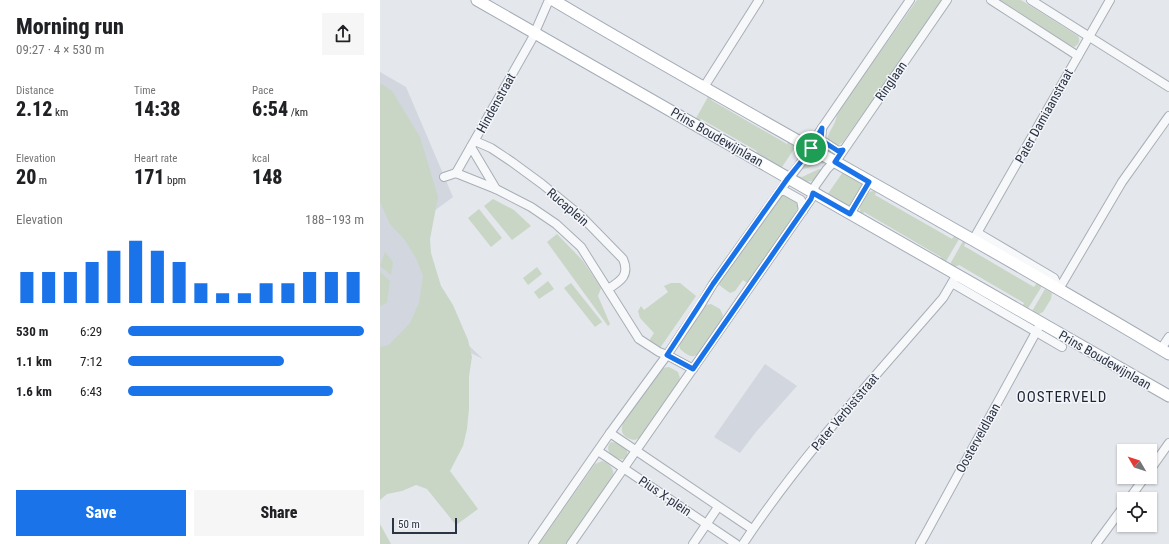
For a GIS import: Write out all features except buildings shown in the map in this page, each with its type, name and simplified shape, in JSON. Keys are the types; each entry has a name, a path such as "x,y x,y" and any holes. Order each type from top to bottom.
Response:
{"main road":[{"name":"Prins Boudewijnlaan","path":"477,0 850,214 954,279 1039,327 1169,396"},
{"path":"553,0 869,182 976,236 1059,289 1165,351"}],"street":[{"name":"Hindenstraat","path":"456,173 530,44 549,0"},
{"path":"704,87 759,0"},
{"path":"533,544 610,433 667,355 700,306 710,288 811,148 822,128 910,0"},
{"name":"Ringlaan","path":"571,544 811,199 814,186 827,169 835,162 948,0"},
{"path":"991,0 1078,56"},
{"path":"1031,0 1169,87"},
{"name":"Pater Damiaanstraat","path":"976,236 1110,0"},
{"path":"1059,289 1122,182 1169,116"},
{"path":"822,128 821,140 838,151 843,150"},
{"path":"473,144 496,189"},
{"name":"Rucaplein","path":"473,144 491,148 542,184 582,216 622,259 626,266 626,271 623,277 617,284 608,289"},
{"path":"444,177 456,173"},
{"name":"Rucaplein","path":"456,173 496,189 531,208 567,233 580,247 639,338 659,352 693,369"},
{"path":"850,214 869,182"},
{"path":"780,191 785,191 801,200 803,210"},
{"name":"Pater Verbiststraat","path":"743,544 807,456 943,298 954,279"},
{"name":"Prins Boudewijnlaan","path":"1039,327 1062,347"},
{"name":"Oosterveldlaan","path":"920,544 1039,327"},
{"path":"1165,351 1169,337"},
{"name":"Pius X-plein","path":"610,433 752,530"},
{"path":"1157,460 1169,443"},
{"name":"Pius X-plein","path":"598,451 736,544"},
{"path":"693,544 718,507"},
{"path":"1096,544 1117,516"}],"shaded area":[{"path":"380,72 406,87 453,197 422,220 433,283 463,340 483,359 426,331 380,373"},
{"path":"765,364 797,386 756,432 740,453 714,437"}],"green space":[{"path":"917,0 943,0 843,142 837,146 827,140 837,113"},
{"path":"998,0 1021,0 1078,36 1079,43 1074,47 1070,45"},
{"path":"380,83 392,91 420,137 438,197 430,239 431,253 441,286 453,305 468,340 472,357 469,376 469,409 467,429 463,446 450,471 478,509 456,525 427,489 416,485 402,491 387,494 380,500 380,347 389,345 410,323 419,303 423,276 416,258 404,239 390,224 380,202"},
{"path":"709,95 713,97 711,100 787,144 788,142 795,146 781,168 756,155 757,151 701,119 699,122 695,120"},
{"path":"818,157 824,164 821,163 801,170 810,159"},
{"path":"822,169 813,181 805,182 799,179 798,176 802,177"},
{"path":"843,172 864,184 849,208 827,195"},
{"path":"872,191 876,192 875,195 952,239 954,236 959,239 945,263 940,260 941,257 864,212 862,215 860,212 860,205 866,195"},
{"path":"785,195 796,202 797,210 795,214 747,283 743,280 735,291 730,293 719,285 720,282 779,197"},
{"path":"493,199 514,210 531,226 512,240 484,206"},
{"path":"479,209 502,238 491,247 468,218"},
{"path":"557,234 583,261 601,288 598,296 610,324 608,326 547,242"},
{"path":"963,241 966,242 964,246 1034,287 1037,283 1042,286 1027,310 1022,307 1024,303 959,265 953,268 949,266"},
{"path":"385,252 393,262 391,275 380,266"},
{"path":"537,267 542,274 528,285 523,278"},
{"path":"380,272 390,281 387,303 380,306"},
{"path":"548,281 554,289 539,299 534,292"},
{"path":"571,283 602,322 595,327 564,288"},
{"path":"671,283 680,283 696,296 660,348 649,341 654,333 640,318 638,311 641,306 644,310 668,292 664,286"},
{"path":"1045,289 1052,293 1051,299 1043,312 1037,317 1031,313"},
{"path":"711,304 720,309 723,315 722,320 699,353 694,356 689,356 680,349 679,343 703,307"},
{"path":"669,367 678,372 680,378 678,383 641,437 635,440 626,437 622,433 623,423 660,369"},
{"path":"611,442 621,445 626,449 627,455 625,459 611,455 608,449"},
{"path":"602,461 611,467 613,477 567,544 539,544 595,464"},
{"path":"380,524 391,544 380,544"}],"district":[{"name":"OOSTERVELD","path":"1062,397"}],"route":[{"path":"822,128 821,140 838,151 843,150 835,162 869,182 850,214 813,193 811,199 693,369 667,355 700,306 706,293 811,148 822,128"}]}
